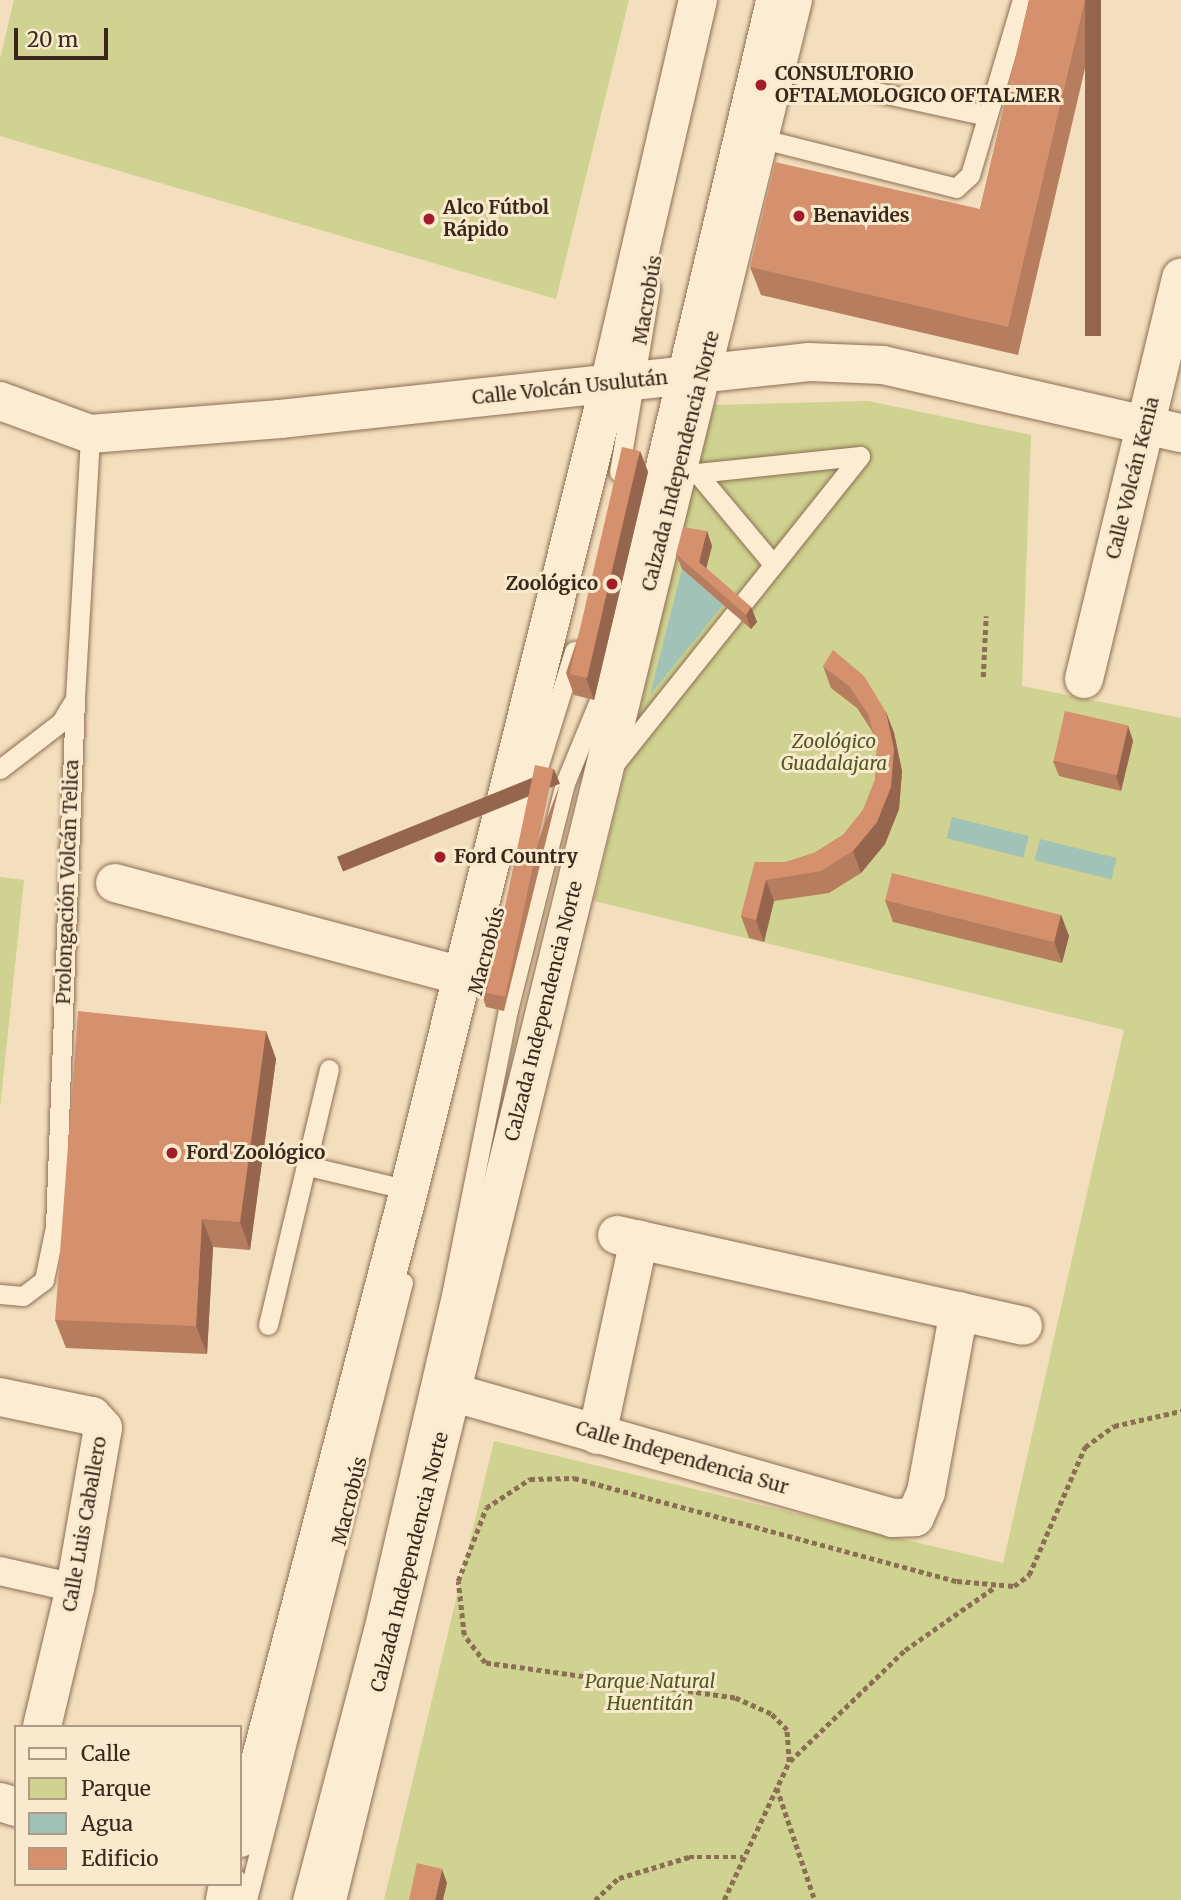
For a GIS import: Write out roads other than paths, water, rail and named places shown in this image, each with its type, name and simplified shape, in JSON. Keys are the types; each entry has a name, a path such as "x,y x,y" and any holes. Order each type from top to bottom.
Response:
{"street":[{"path":"242,1828 463,976 621,383 698,0"},
{"name":"Calzada Independencia Norte","path":"327,1900 602,779 688,474 690,375 759,138 793,0"},
{"name":"Calle Volcán Kenia","path":"1084,679 1163,429 1181,278"},
{"name":"Calle Volcán Usulután","path":"0,401 90,434 621,383 808,362 883,365 1163,429"},
{"path":"115,883 463,976"},
{"path":"597,1434 628,1237 1023,1326"},
{"name":"Calle Independencia Sur","path":"451,1392 891,1518 915,1517 926,1492 959,1311"},
{"name":"Calle Luis Caballero","path":"0,1397 92,1416 103,1428 75,1588 42,1725"},
{"path":"0,1571 75,1588"}],"lane":[{"name":"Macrobús","path":"615,489 621,383 715,0"},
{"name":"Macrobús","path":"303,1900 373,1630 452,1290 508,1010 565,783 600,698 690,375 765,0"},
{"path":"759,138 956,187 970,174 1022,0"},
{"path":"776,70 987,116"},
{"name":"Prolongación Volcán Telica","path":"0,1294 23,1296 44,1280 55,1227 75,698 90,434"},
{"path":"602,779 860,456 688,474"},
{"path":"688,474 773,564"},
{"name":"Macrobús","path":"247,1900 505,878 533,775 564,692 581,625"},
{"path":"0,769 61,722 75,698"},
{"path":"268,1325 329,1069"},
{"path":"308,1166 409,1190"}],"water":[{"path":"682,569 723,605 650,695"},
{"path":"952,817 1029,836 1023,857 947,838"},
{"path":"1040,839 1117,858 1111,879 1035,860"}],"place":[{"name":"CONSULTORIO OFTALMOLOGICO OFTALMER","path":"761,85"},
{"name":"Benavides","path":"799,216"},
{"name":"Alco Fútbol Rápido","path":"429,219"},
{"name":"Zoológico","path":"612,584"},
{"name":"Ford Country","path":"440,857"},
{"name":"Ford Zoológico","path":"172,1153"}],"park label":[{"name":"Zoológico Guadalajara","path":"834,753"},
{"name":"Parque Natural Huentitán","path":"650,1693"}]}
